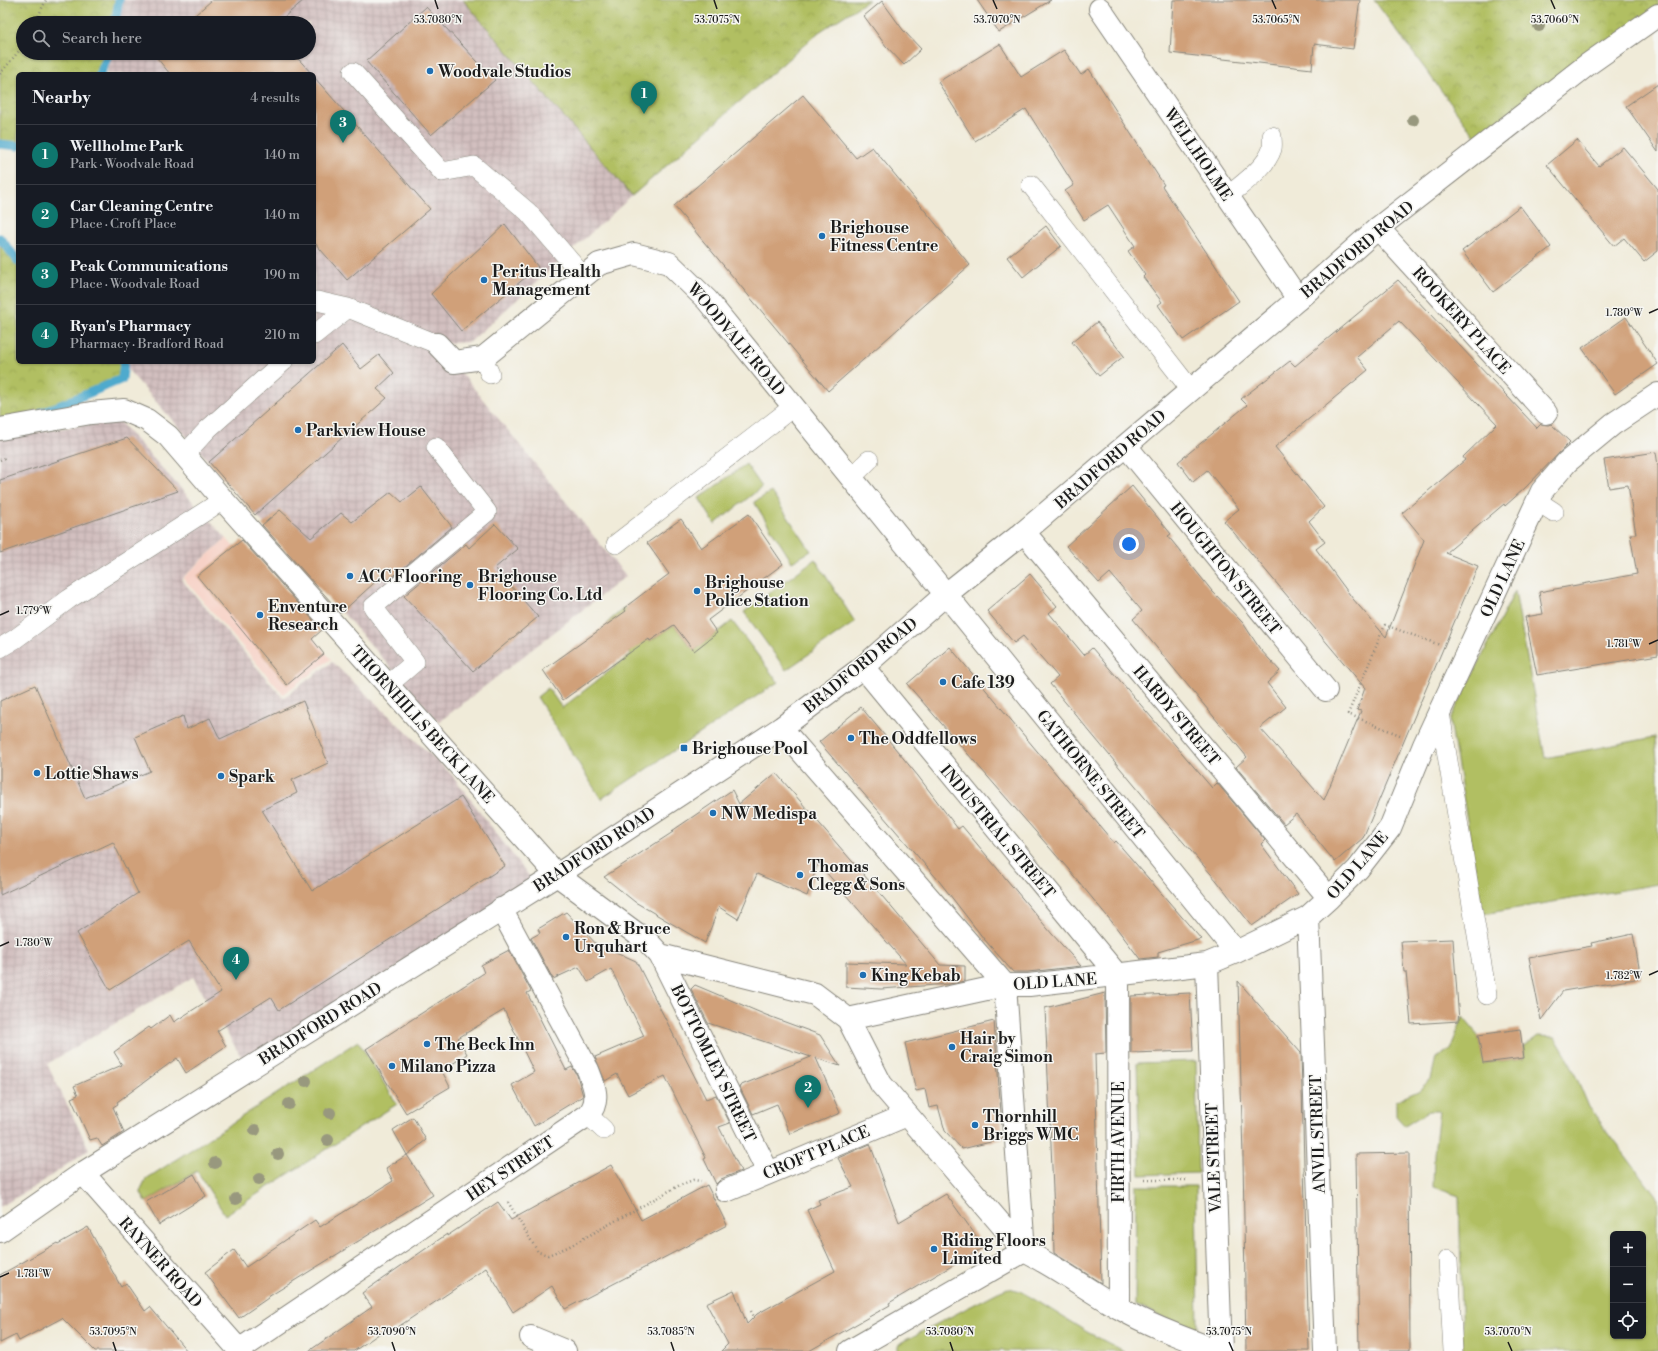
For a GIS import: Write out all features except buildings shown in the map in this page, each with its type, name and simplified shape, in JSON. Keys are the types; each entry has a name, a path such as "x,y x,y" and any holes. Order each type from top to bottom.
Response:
{"street":[{"name":"WELLHOLME","path":"1100,9 1298,299"},
{"name":"BRADFORD ROAD","path":"0,1231 83,1173 557,875 781,728 863,667 945,595 1024,532 1126,446 1298,299 1378,228 1587,65 1658,15"},
{"name":"ROOKERY PLACE","path":"1378,228 1546,413"},
{"name":"WOODVALE ROAD","path":"437,344 454,362 486,366 583,276 599,264 634,254 669,263 707,300 945,595"},
{"name":"OLD LANE","path":"848,1020 1005,985 1029,985 1118,976 1207,964 1308,918 1358,869 1390,828 1424,745 1466,655 1546,506 1542,491 1568,462 1614,424 1658,394"},
{"name":"THORNHILLS BECK LANE","path":"0,429 91,413 124,410 147,420 168,436 223,500 557,875 648,942 660,954"},
{"name":"HOUGHTON STREET","path":"1126,446 1326,690"},
{"name":"HARDY STREET","path":"1024,532 1329,898"},
{"name":"GATHORNE STREET","path":"945,595 1236,952"},
{"name":"INDUSTRIAL STREET","path":"863,667 1118,976"},
{"path":"781,728 1005,985 1024,1251"},
{"path":"501,909 588,1070 594,1086 596,1101 594,1108 588,1115"},
{"name":"ANVIL STREET","path":"1308,918 1325,1351"},
{"path":"660,954 815,994 848,1020 881,1084 1024,1251 1040,1259 1119,1308 1164,1330 1219,1351"},
{"name":"BOTTOMLEY STREET","path":"660,954 768,1172"},
{"name":"VALE STREET","path":"1207,964 1219,1351"},
{"name":"FIRTH AVENUE","path":"1118,976 1119,1308"},
{"name":"HEY STREET","path":"240,1351 588,1115"},
{"name":"CROFT PLACE","path":"726,1191 768,1172 907,1115"},
{"name":"RAYNER ROAD","path":"83,1173 240,1351"},
{"path":"862,1348 1024,1251"},
{"path":"531,1337 565,1351"}],"lane":[{"path":"354,72 442,172 474,166 528,212 583,276"},
{"path":"1228,196 1248,180 1266,161 1272,149 1272,136"},
{"path":"1031,185 1191,390"},
{"path":"317,301 348,308 437,344"},
{"path":"316,333 348,308"},
{"path":"184,455 208,429 281,364"},
{"path":"616,544 793,407"},
{"path":"388,684 415,662 373,607 487,512 436,447"},
{"path":"850,478 869,460"},
{"path":"0,648 15,639 69,599 223,500"},
{"path":"1440,713 1487,995"},
{"path":"588,1115 604,1130"},
{"path":"1448,1260 1453,1351"}],"path":[{"path":"38,16 46,0"},
{"path":"0,74 16,55"},
{"path":"1424,745 1348,714 1385,625 1466,655"},
{"path":"493,1179 538,1252 548,1255 568,1247 680,1185 693,1180 707,1182 726,1191"},
{"path":"1118,1180 1214,1180"},
{"path":"751,1311 754,1317"}],"shaded area":[{"path":"120,0 463,0 632,196 470,342 438,344 626,576 439,722 123,364 316,364 316,72 107,72 109,60 316,60 316,16 116,16 118,2"},
{"path":"118,420 226,538 181,579 283,698 332,662 452,775 534,882 245,1063 193,977 47,1064 89,1149 42,1182 0,1207 0,439 4,437"},
{"name":"Enventure Research","path":"226,538 331,659 283,694 183,578"}],"green space":[{"path":"0,0 119,0 116,16 16,16 16,60 106,60 101,72 16,72 16,146 0,144"},
{"path":"463,0 869,0 819,32 632,196"},
{"path":"1374,0 1658,0 1658,15 1483,147"},
{"path":"0,236 16,257 16,364 124,364 122,379 24,420 0,419"},
{"path":"746,464 762,487 715,524 699,498"},
{"path":"771,492 811,551 792,562 754,502"},
{"path":"815,559 855,622 786,670 744,612"},
{"path":"1515,591 1545,758 1655,737 1658,772 1658,884 1483,914 1450,720"},
{"path":"624,608 650,641 674,625 694,651 732,621 778,682 601,799 537,697 548,688 562,708 631,654 607,623"},
{"path":"1463,1017 1478,1035 1484,1063 1524,1058 1523,1047 1538,1036 1555,1037 1570,1062 1589,1107 1658,1199 1658,1351 1463,1351 1459,1196 1433,1187 1434,1154 1439,1111 1429,1111 1405,1126 1396,1116 1396,1101 1418,1091 1431,1079 1436,1057 1450,1050"},
{"path":"358,1041 397,1104 225,1215 197,1171 146,1202 140,1191 146,1179"},
{"path":"1196,1061 1198,1173 1140,1175 1137,1063"},
{"path":"1136,1186 1196,1186 1198,1332 1135,1305"},
{"path":"1008,1288 1021,1291 1087,1332 1124,1351 1005,1351 1001,1349 1000,1351 897,1351 897,1346 902,1342"}],"waterway":[{"path":"116,16 119,0"},
{"path":"101,72 106,60"},
{"path":"0,144 16,146"},
{"path":"0,238 16,258"},
{"path":"42,413 122,379 124,364"}],"place":[{"name":"Woodvale Studios","path":"430,71"},
{"name":"Wellholme Park","path":"644,114"},
{"name":"Peak Communications","path":"343,143"},
{"name":"Brighouse Fitness Centre","path":"822,236"},
{"name":"Peritus Health Management","path":"484,280"},
{"name":"Parkview House","path":"298,430"},
{"name":"ACC Flooring","path":"350,576"},
{"name":"Brighouse Flooring Co. Ltd","path":"470,585"},
{"name":"Brighouse Police Station","path":"697,591"},
{"name":"Enventure Research","path":"260,615"},
{"name":"Cafe 139","path":"943,682"},
{"name":"The Oddfellows","path":"851,738"},
{"name":"Brighouse Pool","path":"684,748"},
{"name":"Lottie Shaws","path":"37,773"},
{"name":"Spark","path":"221,776"},
{"name":"NW Medispa","path":"713,813"},
{"name":"Thomas Clegg & Sons","path":"800,875"},
{"name":"Ron & Bruce Urquhart","path":"566,937"},
{"name":"King Kebab","path":"863,975"},
{"name":"Ryan's Pharmacy","path":"236,980"},
{"name":"The Beck Inn","path":"427,1044"},
{"name":"Hair by Craig Simon","path":"952,1047"},
{"name":"Milano Pizza","path":"392,1066"},
{"name":"Car Cleaning Centre","path":"808,1108"},
{"name":"Thornhill Briggs WMC","path":"975,1125"},
{"name":"Riding Floors Limited","path":"934,1249"}]}
